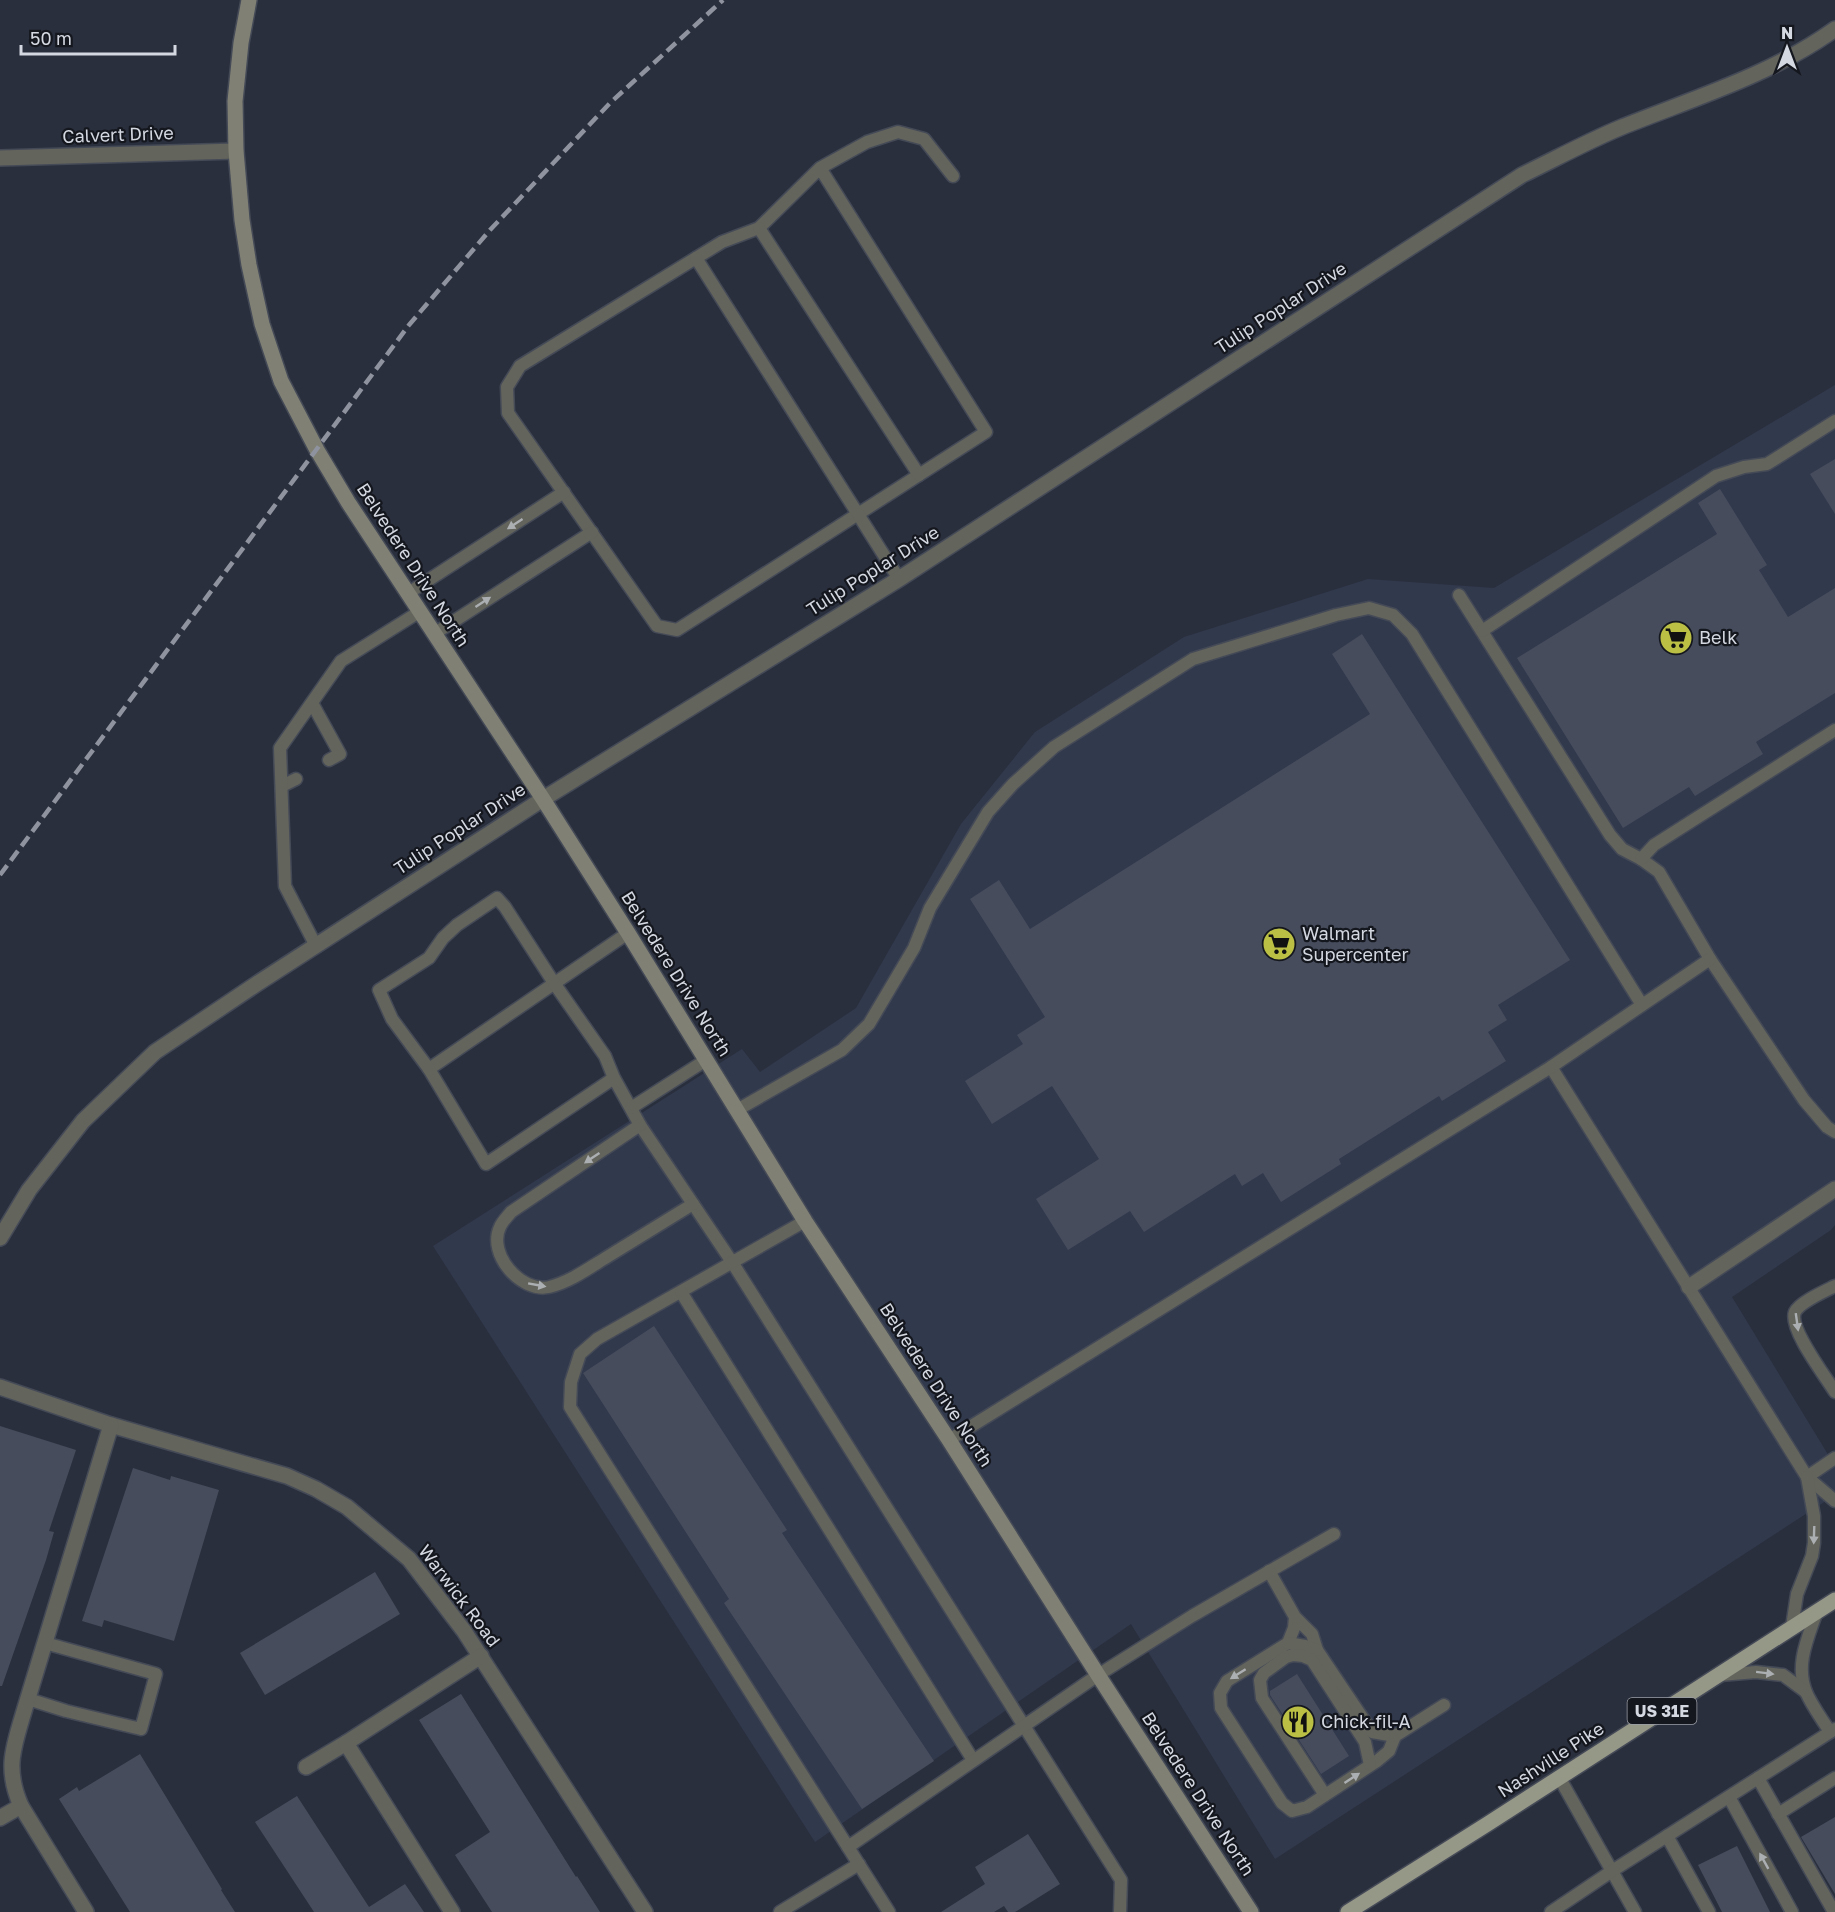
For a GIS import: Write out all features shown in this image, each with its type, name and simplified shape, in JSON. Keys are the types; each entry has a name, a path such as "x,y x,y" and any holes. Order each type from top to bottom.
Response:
{"main road":[{"name":"Nashville Pike","path":"1348,1912 1835,1600"}],"street":[{"name":"Belvedere Drive North","path":"249,0 241,43 235,101 236,151 242,220 262,324 281,381 317,450 348,502 628,933 805,1221 949,1440 1251,1912"},
{"name":"Tulip Poplar Drive","path":"0,1238 29,1190 83,1121 155,1052 543,799 899,579 1522,174 1618,129 1750,77 1815,44 1835,29"},
{"name":"Calvert Drive","path":"0,158 236,151"},
{"path":"1689,1287 1835,1190"},
{"name":"Warwick Road","path":"0,1387 111,1425 287,1476 347,1507 409,1559 432,1588 481,1656 645,1912"},
{"path":"86,1912 21,1806 14,1790 11,1772 13,1750 111,1425"},
{"path":"306,1767 481,1656"},
{"path":"346,1743 452,1912"},
{"path":"0,1818 21,1806"}],"lane":[{"path":"820,168 986,432 677,630 657,626 508,413 507,387 520,366 722,242 759,228 820,168 867,142 898,132 924,139 953,176"},
{"path":"759,228 919,475"},
{"path":"696,258 899,579"},
{"path":"1482,631 1716,476 1744,467 1767,464 1835,421"},
{"path":"408,594 564,492"},
{"path":"434,634 592,532"},
{"path":"1459,595 1610,835 1622,849 1659,872 1710,959 1804,1100 1827,1127 1835,1132"},
{"path":"736,1110 842,1050 869,1024 914,948 930,908 988,812 1013,784 1054,747 1193,659 1336,615 1369,608 1393,615 1412,634 1642,1005"},
{"path":"316,946 285,886 280,748 341,661 419,612"},
{"path":"312,703 340,754 329,760"},
{"path":"1641,859 1654,845 1835,730"},
{"path":"282,786 296,778"},
{"path":"614,1078 486,1164 429,1069 392,1019 379,990 429,957 443,938 457,925 497,898 506,907 554,983 605,1056 614,1078 640,1125 732,1262 1121,1880 1120,1912"},
{"path":"429,1069 628,933"},
{"path":"949,1440 1551,1067 1710,959"},
{"path":"631,1108 706,1060"},
{"path":"1551,1067 1807,1477 1835,1501"},
{"path":"640,1125 511,1212 499,1228 498,1246 506,1267 529,1285 548,1287 577,1275 693,1204"},
{"path":"805,1221 597,1339 580,1354 571,1382 570,1407 889,1912"},
{"path":"1835,1286 1802,1304 1795,1312 1794,1324 1835,1392"},
{"path":"681,1292 973,1760"},
{"path":"1807,1477 1835,1458"},
{"path":"1792,1627 1797,1594 1812,1556 1814,1543 1814,1516 1807,1477"},
{"path":"848,1847 1098,1675 1192,1616 1334,1534"},
{"path":"1269,1571 1295,1617 1312,1634 1317,1650 1372,1732 1395,1736"},
{"path":"1806,1692 1801,1671 1802,1654 1817,1611"},
{"path":"1295,1617 1294,1628 1288,1643 1227,1681 1220,1693 1221,1708 1282,1803 1292,1811 1307,1807 1370,1766 1389,1751 1395,1736 1444,1705"},
{"path":"28,1700 141,1729 156,1674 45,1643"},
{"path":"1288,1643 1317,1650"},
{"path":"1325,1795 1262,1698 1260,1680 1264,1673 1286,1657 1303,1656 1312,1660 1365,1742 1370,1766"},
{"path":"1551,1912 1612,1870 1833,1731 1806,1692 1783,1676 1756,1672 1718,1675"},
{"path":"1559,1777 1635,1912"},
{"path":"1758,1778 1834,1912"},
{"path":"1778,1814 1835,1778"},
{"path":"1729,1797 1792,1912"},
{"path":"1667,1836 1709,1912"},
{"path":"780,1912 859,1864"}],"shaded area":[{"path":"1835,385 1835,1225 1831,1230 1732,1297 1835,1466 1835,1495 1275,1859 1131,1624 815,1842 433,1246 742,1049 760,1072 856,1008 961,824 1035,732 1184,637 1368,579 1494,588"}],"building":[{"path":"1835,459 1835,514 1810,474"},
{"name":"Belk","path":"1720,489 1767,565 1759,570 1788,617 1835,588 1835,693 1756,742 1763,754 1695,796 1689,787 1623,828 1517,658 1717,534 1698,503"},
{"name":"Walmart Supercenter","path":"1362,634 1570,960 1498,1005 1507,1020 1488,1032 1506,1061 1442,1101 1439,1096 1339,1159 1341,1164 1281,1202 1263,1173 1242,1186 1235,1174 1144,1232 1130,1211 1068,1250 1036,1199 1099,1159 1052,1086 992,1124 965,1081 1023,1044 1017,1035 1045,1017 970,899 999,880 1030,929 1370,714 1332,654"},
{"path":"654,1326 787,1530 782,1533 934,1761 862,1809 724,1603 729,1599 583,1373"},
{"path":"0,1426 76,1450 49,1531 54,1532 46,1560 2,1686 0,1686"},
{"path":"133,1468 170,1480 171,1476 219,1490 174,1641 104,1620 102,1627 82,1621"},
{"path":"375,1572 400,1614 265,1695 240,1653"},
{"path":"1297,1674 1349,1756 1321,1774 1270,1695 1270,1691"},
{"path":"461,1694 600,1912 492,1912 455,1855 490,1832 419,1720"},
{"path":"140,1754 235,1912 130,1912 59,1799 77,1787 79,1791"},
{"path":"297,1796 369,1907 405,1884 424,1912 314,1912 255,1822"},
{"path":"1835,1817 1835,1894 1801,1837"},
{"path":"1028,1834 1060,1884 1015,1912 1008,1912 1004,1906 994,1912 941,1912 985,1884 975,1867"},
{"path":"1737,1846 1770,1912 1722,1912 1698,1865"}],"railway":[{"path":"0,875 409,325 490,230 610,103 723,0"}],"place":[{"name":"Belk","path":"1676,638"},
{"name":"Walmart Supercenter","path":"1279,944"},
{"name":"Chick-fil-A","path":"1298,1722"}]}
